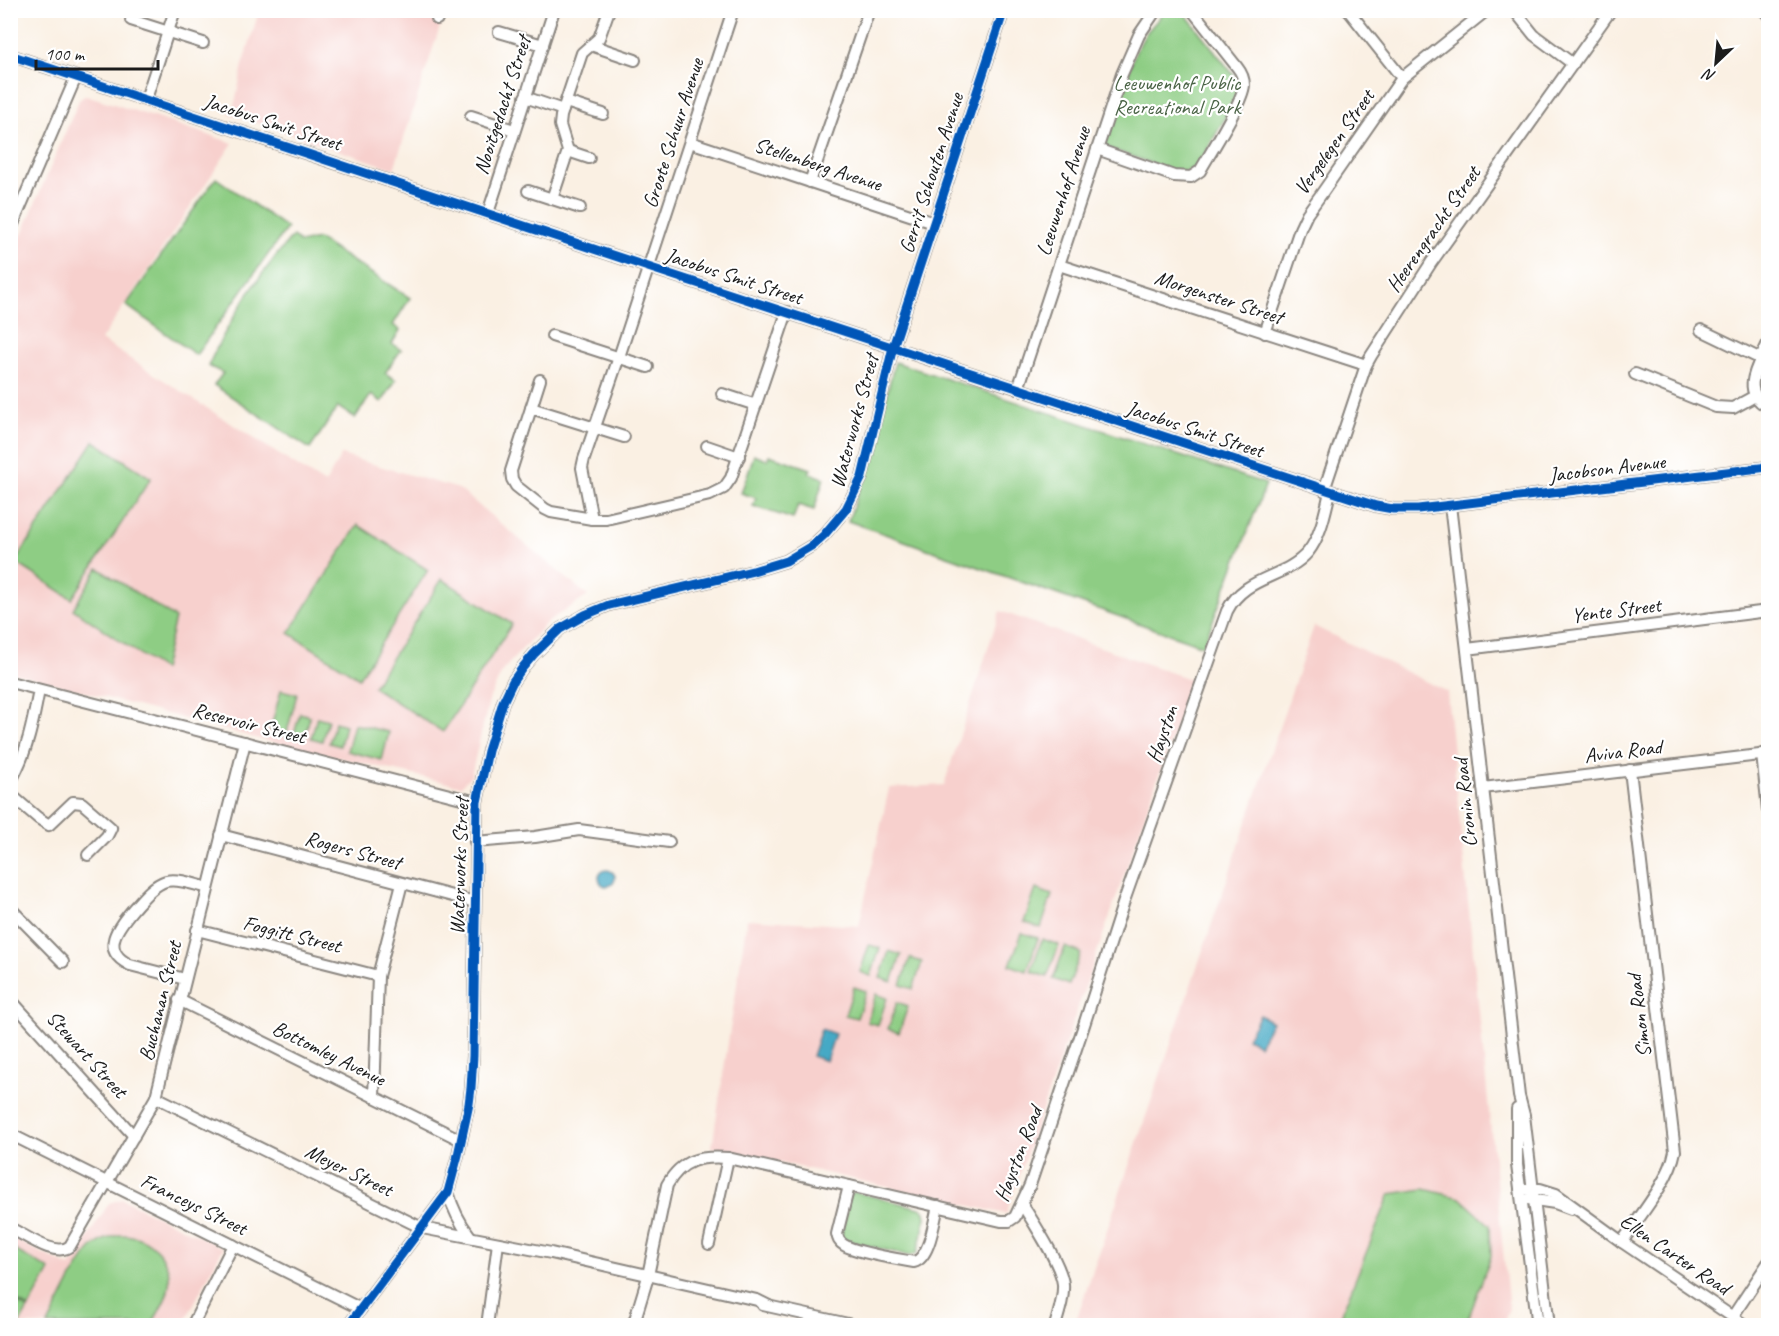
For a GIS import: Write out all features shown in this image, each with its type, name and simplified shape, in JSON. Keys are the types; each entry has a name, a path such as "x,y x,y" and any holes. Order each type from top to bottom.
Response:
{"street":[{"path":"146,99 175,10"},
{"name":"Nooitgedacht Street","path":"488,213 554,10"},
{"path":"552,199 568,150 560,125 564,106 582,53 600,36 609,10"},
{"name":"Groote Schuur Avenue","path":"592,519 582,468 734,10"},
{"path":"810,182 869,10"},
{"name":"Gerrit Schouten Avenue","path":"893,348 1004,10"},
{"name":"Leeuwenhof Avenue","path":"1018,389 1128,59 1139,35 1156,10"},
{"path":"1097,149 1174,176 1191,177 1200,171 1237,103 1244,84 1237,67 1192,10"},
{"path":"1348,10 1402,78"},
{"name":"Vergelegen Street","path":"1266,333 1302,223 1402,78 1487,10"},
{"path":"1514,10 1534,35 1573,64"},
{"name":"Heerengracht Street","path":"1327,491 1366,365 1431,263 1611,10"},
{"path":"1763,10 1768,13"},
{"path":"131,20 203,43"},
{"path":"499,32 543,45"},
{"path":"591,45 635,60"},
{"name":"Jacobus Smit Street","path":"10,55 1327,491 1393,509 1450,505"},
{"path":"10,231 76,77"},
{"path":"525,98 603,114"},
{"path":"471,116 514,130"},
{"name":"Stellenberg Avenue","path":"690,142 934,223"},
{"path":"568,150 589,158"},
{"path":"528,191 579,208"},
{"name":"Morgenster Street","path":"1059,265 1366,365"},
{"path":"540,380 511,471 513,482 538,504 551,512 606,519 710,495 724,488 731,478 788,312"},
{"path":"1701,330 1761,359"},
{"path":"552,336 648,367"},
{"path":"1768,343 1753,380 1755,396 1760,403 1768,407"},
{"name":"Waterworks Street","path":"348,1326 448,1192 462,1140 469,1104 473,1056 477,802 491,739 503,702 523,667 546,641 560,629 585,615 609,605 770,567 786,561 813,545 833,526 851,501 862,477 893,348"},
{"path":"1635,374 1716,407 1733,408 1755,396"},
{"path":"722,394 756,405"},
{"path":"531,408 624,437"},
{"path":"707,446 739,456"},
{"name":"Jacobson Avenue","path":"1450,505 1768,467"},
{"name":"Hayston","path":"1083,1028 1227,611 1234,599 1249,586 1292,565 1308,552 1319,530 1327,491"},
{"name":"Cronin Road","path":"1450,505 1519,1096 1524,1115 1549,1326"},
{"name":"Yente Street","path":"1467,649 1768,611"},
{"name":"Reservoir Street","path":"10,682 477,802"},
{"path":"11,782 23,757 39,690"},
{"name":"Buchanan Street","path":"10,1228 54,1250 67,1249 156,1098 245,742"},
{"path":"1765,754 1768,810"},
{"name":"Aviva Road","path":"1483,788 1765,754"},
{"name":"Simon Road","path":"1622,1242 1666,1176 1673,1162 1675,1151 1630,770"},
{"path":"10,794 49,825 73,802 82,803 111,828 107,836 88,855"},
{"path":"475,842 579,830 669,842"},
{"name":"Rogers Street","path":"221,835 475,902"},
{"path":"185,979 123,962 114,952 115,932 142,899 164,882 172,880 208,888"},
{"path":"374,1096 378,976 402,883"},
{"path":"10,908 63,962"},
{"name":"Foggitt Street","path":"197,930 378,976"},
{"name":"Stewart Street","path":"10,999 134,1136"},
{"name":"Bottomley Avenue","path":"179,1000 462,1140"},
{"name":"Hayston Road","path":"633,1326 648,1277 667,1185 687,1163 698,1159 728,1158 1005,1222 1016,1217 1083,1028"},
{"name":"Cronin Road","path":"1519,1096 1517,1165 1538,1326"},
{"name":"Meyer Street","path":"156,1098 422,1228 470,1236 534,1251 551,1252 857,1326"},
{"name":"Franceys Street","path":"10,1134 361,1310"},
{"path":"709,1244 728,1158"},
{"path":"849,1186 837,1233 841,1243 853,1249 918,1261 927,1248 938,1206"},
{"name":"Ellen Carter Road","path":"1520,1194 1533,1194 1548,1190 1556,1194 1746,1326"},
{"path":"448,1192 452,1208 470,1236"},
{"path":"1022,1204 1041,1234 1063,1281 1062,1298 1055,1326"},
{"path":"488,1326 498,1243"},
{"path":"192,1326 233,1245"},
{"path":"1733,1316 1768,1263"},
{"path":"1530,1326 1536,1304"}],"shaded area":[{"path":"259,11 445,11 394,169 228,113 235,103 243,65"},
{"path":"86,95 233,143 101,340 325,484 341,455 459,489 588,596 548,621 503,670 490,697 471,775 461,786 263,740 11,672 11,260 79,100"},
{"path":"1000,611 1192,680 1006,1214 712,1147 747,919 859,926 889,788 944,785"},
{"path":"1314,626 1447,692 1509,1310 1502,1326 1074,1326"},
{"path":"122,1199 223,1248 183,1325 11,1325 10,1237 70,1267 109,1203"}],"green space":[{"name":"Leeuwenhof Public Recreational Park","path":"1165,11 1183,11 1240,83 1233,104 1198,166 1184,173 1105,147 1105,141 1135,53 1146,33"},
{"path":"216,178 287,228 196,355 126,305"},
{"path":"293,236 300,243 318,239 410,298 393,325 400,330 392,344 401,350 385,373 396,380 382,402 371,395 355,418 338,407 310,449 214,385 223,373 208,366 246,298"},
{"path":"895,362 1266,484 1203,646 848,521 869,463"},
{"path":"94,441 151,478 72,599 15,562"},
{"path":"754,455 767,460 769,455 811,469 809,473 824,478 814,510 798,505 793,519 753,506 756,498 741,493"},
{"path":"358,525 428,570 359,678 289,633"},
{"path":"98,568 175,618 163,670 73,609"},
{"path":"442,579 512,624 443,732 373,687"},
{"path":"281,690 297,694 286,736 270,731"},
{"path":"300,713 310,716 305,737 294,734"},
{"path":"317,717 328,720 322,741 311,738"},
{"path":"335,722 345,725 340,746 329,743"},
{"path":"354,724 389,732 382,760 347,751"},
{"path":"1036,889 1052,895 1041,928 1024,922"},
{"path":"1022,933 1038,938 1027,971 1010,965"},
{"path":"1042,939 1059,945 1047,977 1031,971"},
{"path":"869,945 880,948 871,976 860,972"},
{"path":"1065,947 1081,953 1069,985 1053,979"},
{"path":"889,951 901,955 892,982 880,978"},
{"path":"910,958 922,962 913,989 901,985"},
{"path":"854,987 866,991 857,1018 845,1015"},
{"path":"876,994 887,998 878,1025 867,1022"},
{"path":"897,1002 908,1006 899,1033 888,1029"},
{"path":"1424,1189 1460,1198 1490,1225 1491,1256 1466,1325 1337,1325 1390,1194"},
{"path":"855,1192 925,1211 926,1218 917,1253 910,1256 840,1239 850,1194"},
{"path":"119,1235 141,1239 150,1244 164,1259 168,1269 168,1291 151,1325 48,1325 87,1254 99,1242"},
{"path":"11,1248 50,1270 29,1308 11,1298"},
{"path":"11,1299 28,1309 19,1325 11,1325"}],"water":[{"path":"604,870 610,870 615,878 613,884 604,886 599,881 599,875"},
{"path":"1260,1015 1272,1022 1259,1045 1247,1038"},
{"path":"821,1029 835,1034 826,1061 812,1056"}],"cycle path":[{"path":"348,1326 448,1192 458,1155 469,1104 473,1056 477,802 488,751 503,702 513,681 534,654 560,629 585,615 609,605 786,561 813,545 846,509 862,477 893,347 1004,10"},
{"path":"10,55 1376,506 1418,509 1768,467"}]}
